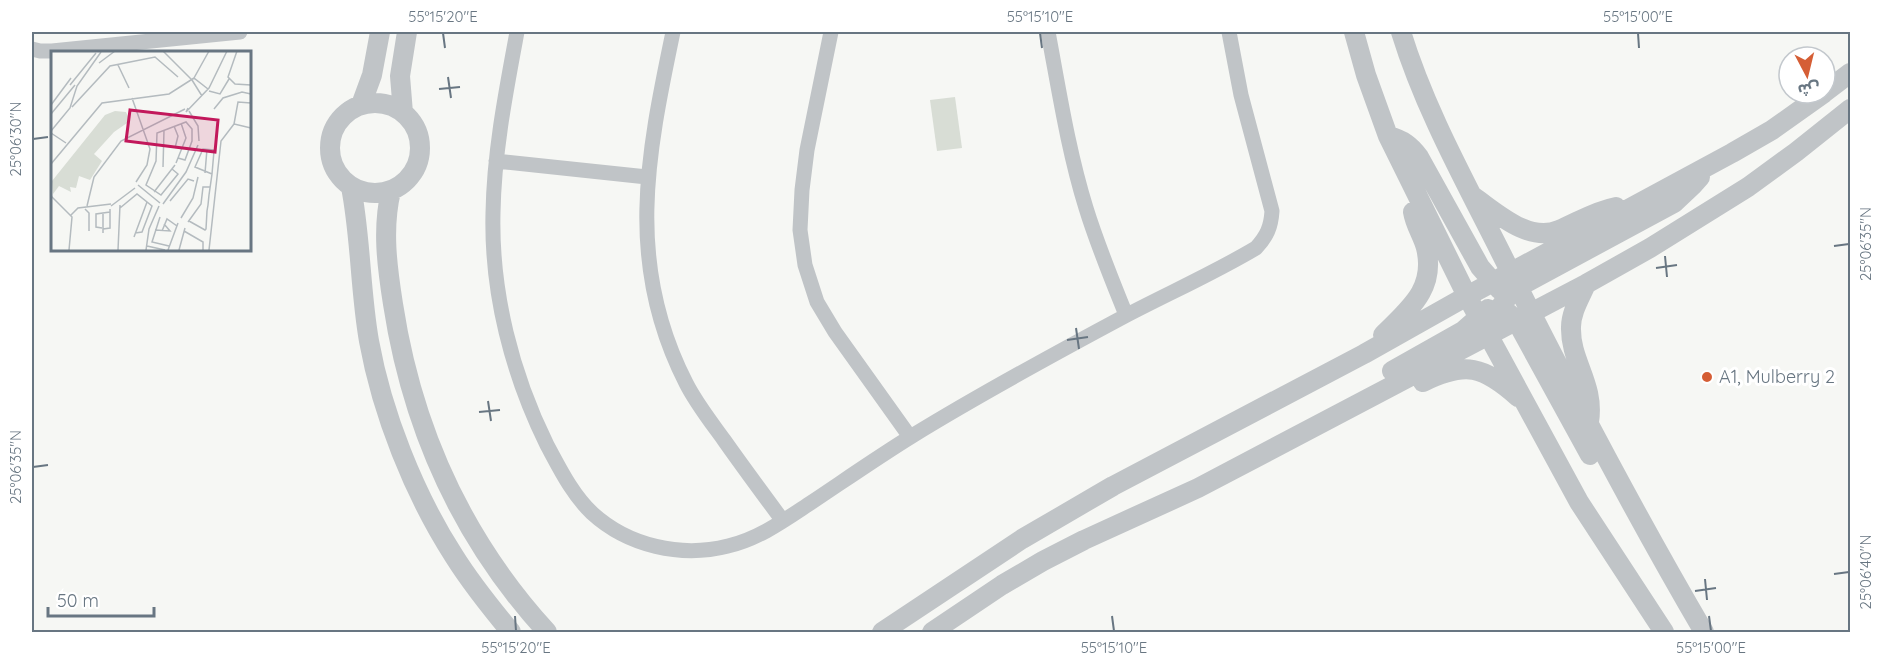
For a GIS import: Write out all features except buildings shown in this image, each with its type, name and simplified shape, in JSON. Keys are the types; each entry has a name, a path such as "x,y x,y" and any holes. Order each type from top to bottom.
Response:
{"street":[{"path":"32,49 52,51 155,36 240,32"},
{"path":"361,105 372,75 380,32"},
{"path":"403,113 400,76 407,32"},
{"path":"517,32 496,161 493,214 495,267 503,319 516,370 535,420 558,467 574,492 593,514 617,531 644,543 672,550 701,551 729,546 756,536 783,521 910,437 989,391 1126,315 1256,248 1265,238 1271,225 1272,211 1253,147 1229,32"},
{"path":"673,32 647,177 646,248 651,284 671,353 687,385 706,416 783,521"},
{"path":"831,32 807,150 802,190 800,230 805,265 817,302 835,332 910,437"},
{"path":"1048,32 1073,160 1085,206 1098,246 1126,315"},
{"path":"1354,32 1366,75 1388,136 1467,296 1583,510 1664,633"},
{"path":"1401,32 1408,55 1450,153 1472,196 1503,291"},
{"path":"1837,84 1851,73"},
{"path":"375,103 390,105 403,113 414,124 420,139 420,155 415,170 405,183 391,191 377,194 351,187 340,177 333,166 330,153 330,140 341,118 350,110 361,105 375,103"},
{"path":"1484,326 1492,319 1503,291 1630,208 1707,167 1772,129 1807,105"},
{"path":"1359,403 1374,382 1463,331 1523,316 1650,248 1748,187 1851,109"},
{"path":"1388,136 1411,146 1480,267 1523,316 1589,424 1704,633"},
{"path":"496,161 647,177"},
{"path":"882,633 1022,539 1113,486 1364,354 1467,296 1503,291 1674,203 1707,167"},
{"path":"351,187 357,223 362,292 369,342 396,439 416,485 452,554 479,594 511,633"},
{"path":"391,191 386,223 390,288 403,358 423,427 444,480 472,531 503,579 547,633"},
{"path":"1364,354 1416,302 1425,285 1429,267 1425,247 1414,217 1412,200 1414,191"},
{"path":"1472,196 1514,224 1535,232 1556,231 1603,209 1630,208"},
{"path":"1586,284 1575,310 1571,328 1572,346 1590,395 1589,424"},
{"path":"1523,316 1598,469 1623,488"},
{"path":"932,633 1002,585 1044,561 1084,540 1198,488 1359,403 1385,400 1451,370 1463,369 1489,374 1527,405"}],"shaded area":[{"path":"955,97 962,148 937,151 930,100"}],"place":[{"name":"A1, Mulberry 2","path":"1707,377"}]}
